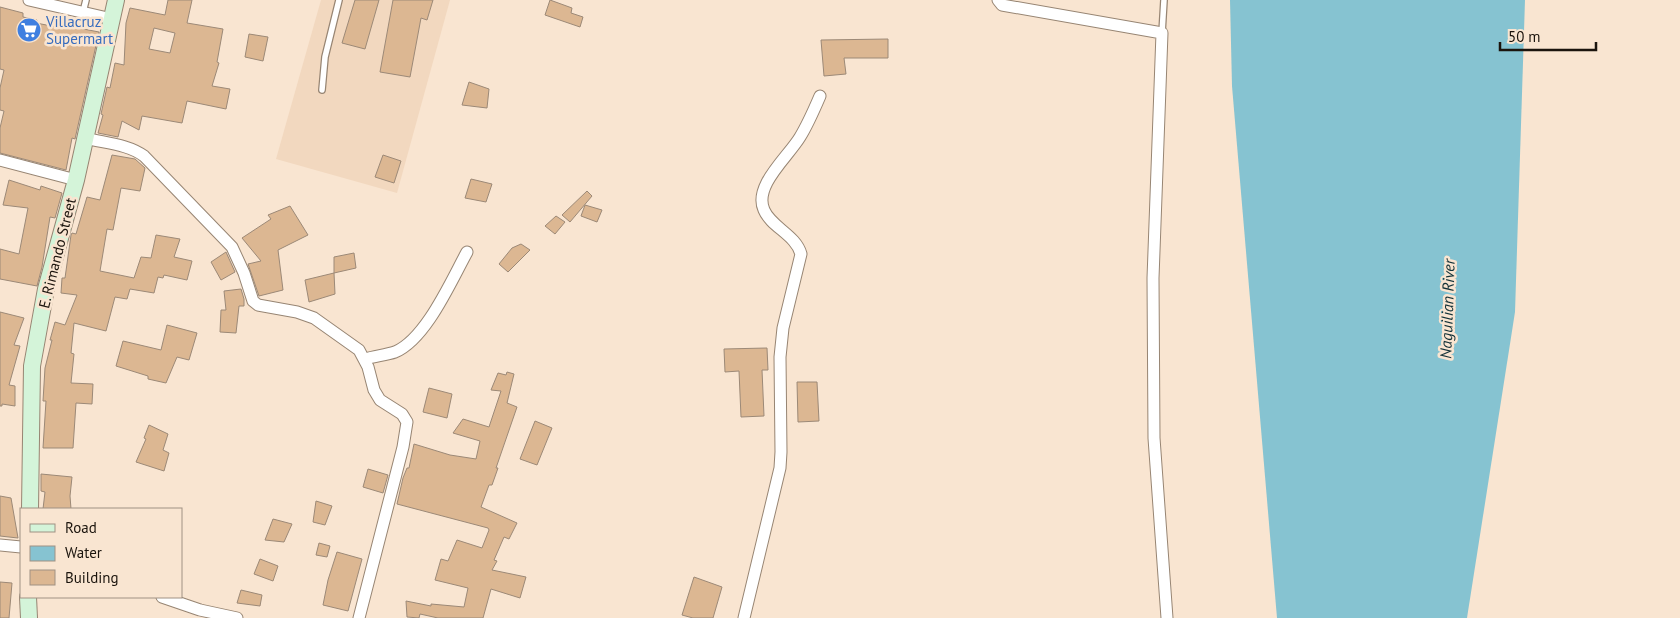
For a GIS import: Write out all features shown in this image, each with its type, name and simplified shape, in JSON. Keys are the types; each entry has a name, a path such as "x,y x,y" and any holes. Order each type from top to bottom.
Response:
{"street":[{"path":"29,0 112,19"},
{"name":"E. Rimando Street","path":"30,508 32,366 46,289 76,180 116,0"},
{"path":"998,0 1002,5 1162,33 1153,278 1154,438 1167,618"},
{"path":"744,618 780,468 780,356 783,328 800,254 796,244 765,213 762,197 766,183 799,138 820,96"},
{"path":"85,138 138,151 157,168 232,247 244,273 253,301 258,305 297,312 314,318 360,350 368,367 374,390 380,400 402,414 407,422 403,447 360,618"},
{"path":"0,160 76,180"},
{"path":"365,359 396,352 413,341 425,326 467,252"},
{"path":"0,545 20,548"},
{"path":"28,598 29,618"},
{"path":"165,598 200,610 238,618"}],"lane":[{"path":"84,12 86,0"},
{"path":"322,90 325,57 339,0"},
{"path":"1162,33 1164,0"}],"shaded area":[{"path":"321,0 450,0 397,193 276,159"}],"water":[{"name":"Naguilian River","path":"1230,0 1525,0 1515,312 1467,618 1277,618 1232,86"}],"building":[{"path":"168,0 192,0 187,23 223,29 217,62 219,63 212,86 230,89 226,109 187,101 182,123 142,116 139,130 122,121 118,137 98,133 107,87 110,88 115,63 124,65 126,23 130,8 165,15","holes":["154,28 175,33 170,53 149,49"]},
{"path":"355,0 379,0 365,49 342,43"},
{"path":"393,0 433,0 427,20 421,18 410,77 380,72"},
{"path":"550,0 572,8 571,13 583,17 580,27 545,15"},
{"path":"0,7 23,13 23,17 37,20 36,23 67,29 68,26 99,32 75,139 72,138 66,170 0,153 0,128 4,111 0,110 0,88 4,70 0,69"},
{"path":"249,34 268,37 263,61 245,57"},
{"path":"888,39 888,58 844,58 846,74 824,76 821,40"},
{"path":"469,82 489,89 487,108 462,105"},
{"path":"112,155 135,159 145,168 140,191 121,188 113,230 107,229 100,271 134,278 141,257 151,258 156,235 180,239 174,257 192,261 187,280 164,275 163,278 158,277 154,293 130,289 127,299 115,297 106,331 74,323 71,353 74,354 71,383 93,384 92,404 76,403 73,448 43,448 46,401 43,401 45,368 52,340 50,340 55,322 65,325 77,295 61,293 62,278 65,278 71,235 72,233 76,234 87,197 100,200"},
{"path":"383,155 401,161 394,183 375,177"},
{"path":"471,179 492,184 486,202 465,198"},
{"path":"9,180 40,190 41,186 62,193 55,218 50,217 37,286 0,279 0,249 19,254 28,208 3,205"},
{"path":"587,191 592,196 570,222 562,215"},
{"path":"585,205 602,210 597,222 581,216"},
{"path":"290,206 308,235 278,250 283,290 259,296 248,264 261,261 242,238 271,219 268,215"},
{"path":"556,216 565,222 555,234 545,226"},
{"path":"521,244 530,250 508,272 499,264 512,248"},
{"path":"226,252 235,272 221,280 211,262"},
{"path":"354,253 356,268 334,273 334,257"},
{"path":"334,273 335,294 309,302 305,280"},
{"path":"241,289 244,306 239,306 236,333 220,332 221,310 226,310 224,291"},
{"path":"0,312 24,318 14,345 20,346 9,385 15,386 15,406 2,404 0,406"},
{"path":"167,325 197,333 189,360 177,357 166,383 148,379 148,376 116,366 123,341 161,350"},
{"path":"767,348 768,370 762,370 764,416 741,417 739,371 725,372 724,349"},
{"path":"507,372 514,374 507,403 517,407 492,485 489,485 481,507 517,523 509,539 504,537 494,560 497,561 492,570 526,577 520,598 491,589 483,618 438,618 420,614 419,618 407,617 406,601 431,606 431,604 464,607 468,588 435,580 441,559 448,561 457,540 482,548 489,530 488,528 397,504 403,478 407,468 409,468 414,444 450,455 476,459 480,441 453,433 463,419 489,427 501,391 491,390 498,373 506,375"},
{"path":"797,382 817,382 819,421 798,422"},
{"path":"429,388 452,394 447,418 423,412"},
{"path":"535,421 552,428 537,465 520,459"},
{"path":"149,425 168,434 163,450 169,453 164,471 136,462 146,439 144,438"},
{"path":"368,469 388,475 383,493 363,487"},
{"path":"41,474 72,477 71,508 43,508 45,492 41,491"},
{"path":"0,496 11,498 18,538 0,536"},
{"path":"316,501 332,506 325,525 313,522"},
{"path":"273,519 292,524 284,542 265,540"},
{"path":"319,543 330,546 327,557 316,555"},
{"path":"337,552 362,559 348,611 323,605 328,580"},
{"path":"260,559 278,566 273,581 254,574"},
{"path":"694,577 722,587 713,618 693,618 682,615"},
{"path":"0,582 12,583 9,618 0,618"},
{"path":"241,590 262,595 260,606 237,603"}],"place":[{"name":"Villacruz Supermart","path":"29,30"}]}
